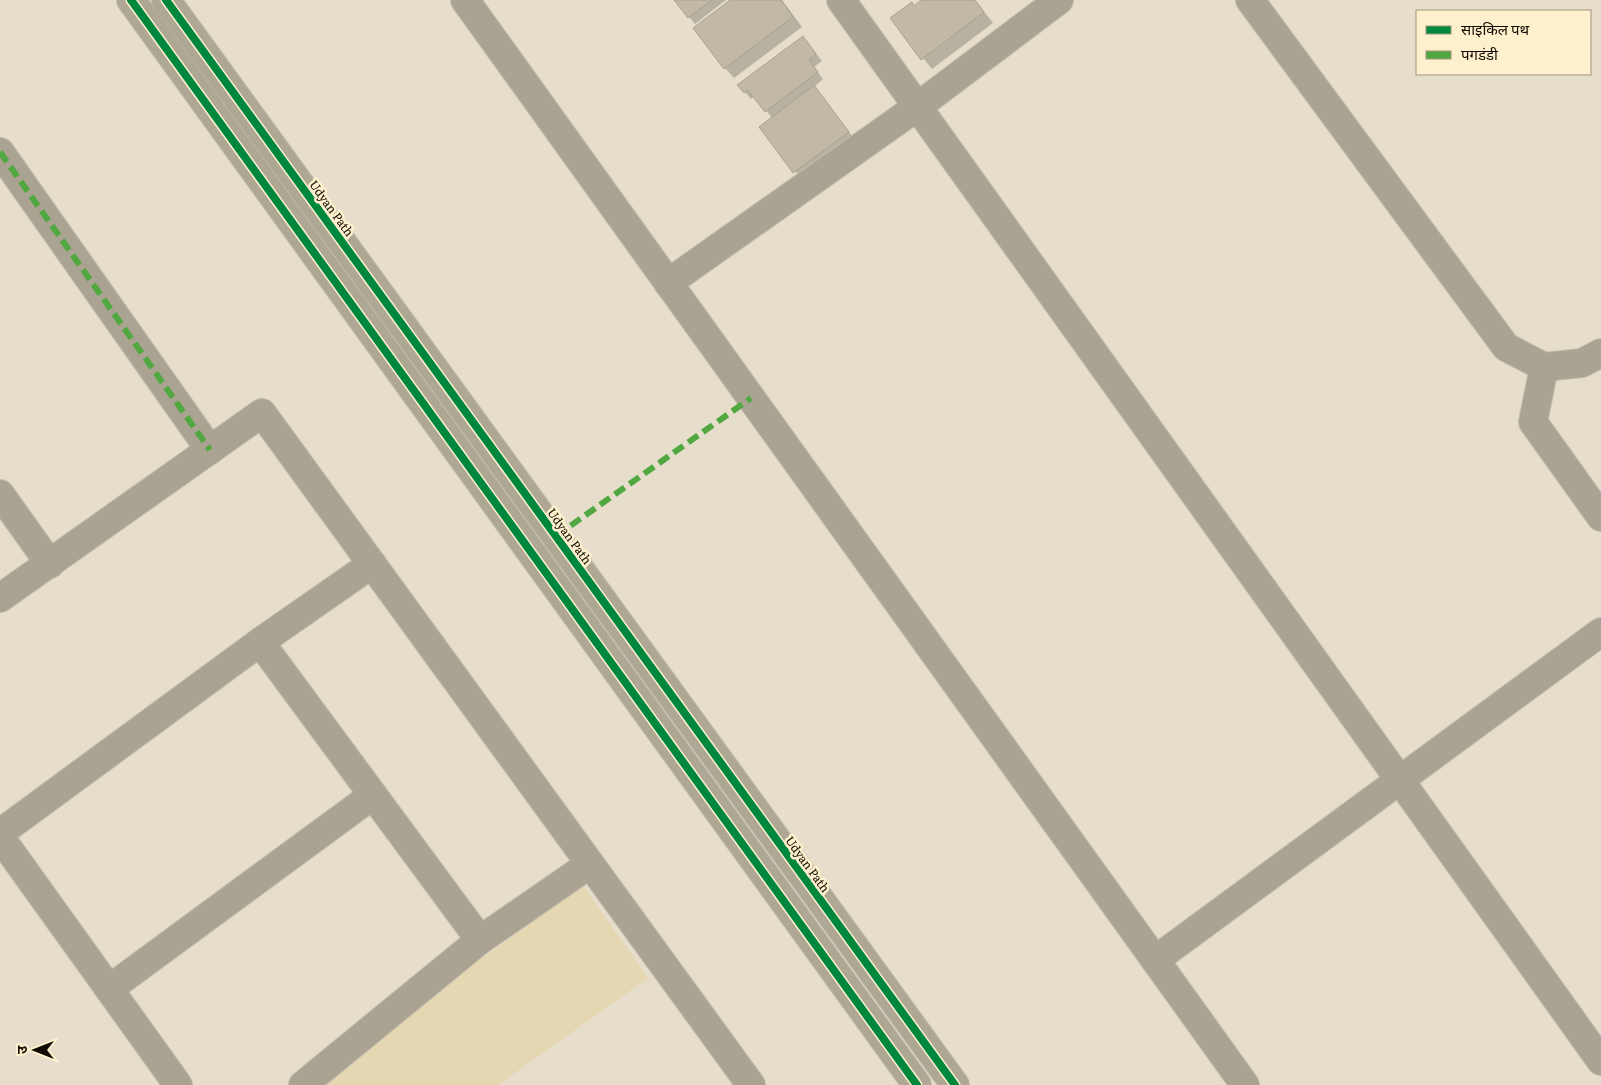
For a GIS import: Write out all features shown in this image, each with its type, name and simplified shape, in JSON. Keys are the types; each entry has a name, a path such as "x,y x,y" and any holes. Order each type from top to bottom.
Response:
{"main road":[{"path":"131,0 917,1085"},
{"name":"Udyan Path","path":"166,0 955,1085"}],"street":[{"path":"465,0 1245,1085"},
{"path":"841,0 1601,1061"},
{"path":"668,283 917,107 1059,0"},
{"path":"1250,0 1506,347 1544,367 1582,363 1601,353"},
{"path":"0,152 210,450"},
{"path":"1544,367 1534,422 1601,517"},
{"path":"0,598 262,413 750,1085"},
{"path":"0,494 50,564"},
{"path":"0,833 260,642 372,564"},
{"path":"1154,960 1601,632"},
{"path":"260,642 480,940"},
{"path":"109,989 373,795"},
{"path":"0,837 178,1085"},
{"path":"303,1085 480,940 590,864"}],"shaded area":[{"path":"583,886 648,978 498,1085 304,1085"}],"building":[{"path":"674,0 712,0 688,18"},
{"path":"730,0 781,0 793,17 724,69 693,28"},
{"path":"921,0 975,0 984,12 921,60 890,18 912,2 914,6"},
{"path":"803,36 816,54 809,60 818,72 765,112 748,90 744,93 737,85"},
{"path":"814,85 849,132 793,173 759,127"}],"marked path":[{"path":"0,152 210,450"},
{"path":"556,536 751,398"}],"cycle path":[{"path":"131,0 917,1085"},
{"path":"166,0 955,1085"}]}
